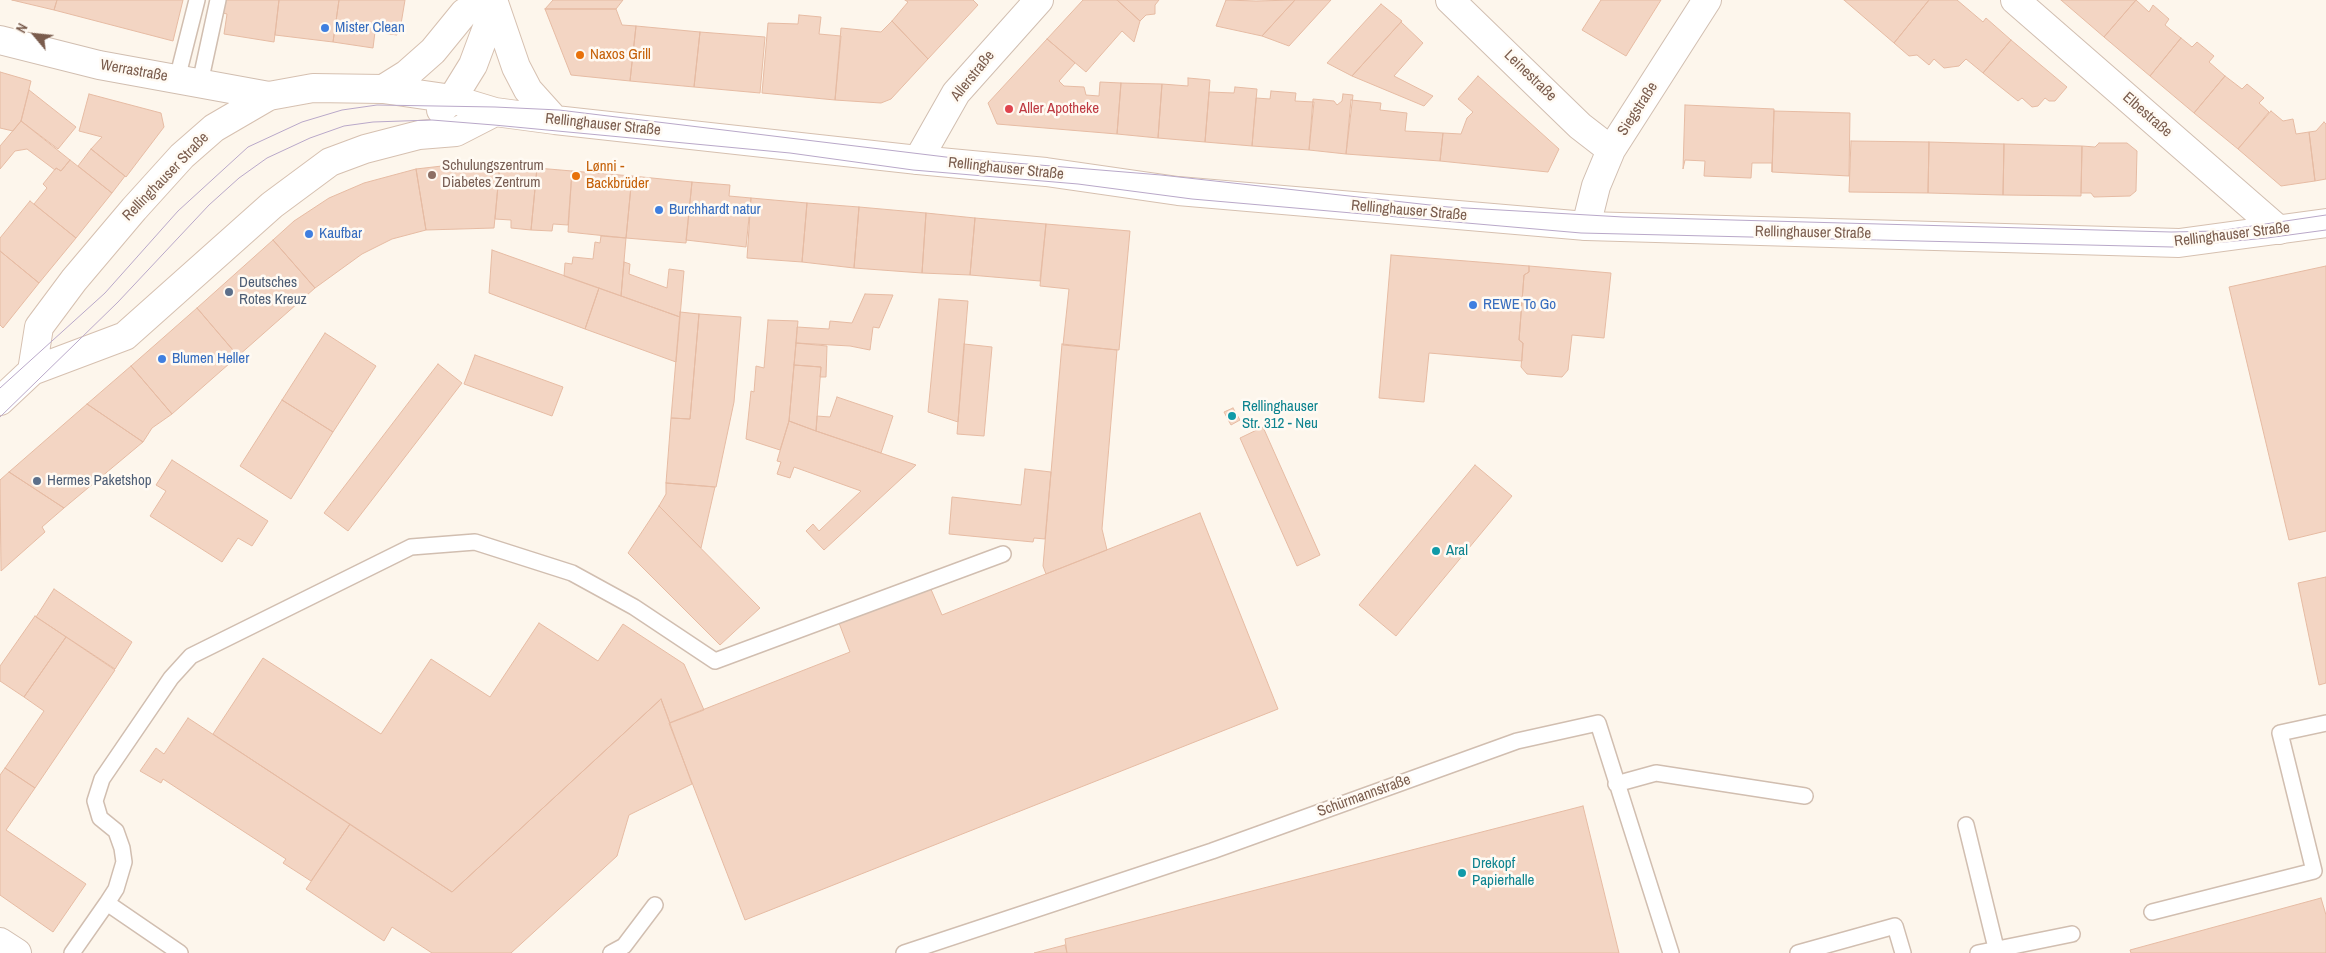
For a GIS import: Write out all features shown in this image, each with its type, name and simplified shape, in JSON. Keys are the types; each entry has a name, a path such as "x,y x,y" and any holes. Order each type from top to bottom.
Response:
{"main road":[{"name":"Allerstraße","path":"918,160 956,93 1039,0"},
{"name":"Leinestraße","path":"1450,0 1580,126 1611,150"},
{"name":"Siegstraße","path":"1586,226 1596,186 1611,150 1707,0"},
{"name":"Elbestraße","path":"2014,0 2279,230"},
{"path":"383,89 407,74 433,51 464,13 491,2"},
{"path":"420,135 452,98 473,65 491,2"},
{"path":"491,2 516,67 528,90 556,120"},
{"name":"Werrastraße","path":"0,40 99,66 269,96"},
{"name":"Rellinghauser Straße","path":"32,370 38,326 134,209 182,156 214,128 269,96 313,88 383,89 452,98 495,112 556,120 918,160 1046,172 1178,191 1586,226 2179,243 2326,223"},
{"path":"0,401 32,370 125,336 272,205 330,162 365,149 420,135 456,132 495,112"},
{"path":"0,942 17,953"}],"lane":[{"path":"188,81 196,0"},
{"path":"188,81 218,0"},
{"path":"72,953 116,888 124,862 122,848 116,831 100,818 95,801 102,780 170,678 191,656 411,547 475,542 572,573 634,608 715,661 1003,554"},
{"name":"Schürmannstraße","path":"904,953 1212,851 1517,741 1598,723 1671,953"},
{"path":"2152,912 2314,870 2280,733 2326,723"},
{"path":"1616,784 1656,773 1805,796"},
{"path":"1966,825 1996,948"},
{"path":"107,903 180,953"},
{"path":"611,953 624,946 655,905"},
{"path":"1798,953 1895,926 1903,953"},
{"path":"1978,953 2072,934"}],"building":[{"path":"12,0 57,0 54,10"},
{"path":"57,0 183,0 173,41 54,10"},
{"path":"225,0 279,0 274,42 224,34 227,14 223,13"},
{"path":"279,0 339,0 333,42 275,35"},
{"path":"339,0 405,0 401,24 398,23 397,35 375,32 373,48 333,42"},
{"path":"553,0 623,0 616,9 545,9"},
{"path":"905,0 973,0 978,5 928,59 892,21 908,2"},
{"path":"1083,0 1117,0 1140,21 1134,42 1122,31 1086,72 1047,39"},
{"path":"1117,0 1159,0 1155,5 1155,14 1146,15 1140,21"},
{"path":"1226,0 1295,0 1262,36 1216,26"},
{"path":"1295,0 1331,0 1289,46 1262,36"},
{"path":"1601,0 1661,0 1626,56 1582,30"},
{"path":"1844,0 1929,0 1894,43"},
{"path":"1929,0 1957,0 1983,22 1986,18 2011,40 1983,73 1966,59 1959,66 1944,68 1934,59 1929,65 1917,55 1909,56 1894,43"},
{"path":"2061,0 2136,0 2104,37"},
{"path":"2136,0 2149,12 2153,5 2169,19 2165,25 2181,38 2150,76 2104,37"},
{"path":"1381,4 1402,21 1352,76 1327,63"},
{"path":"545,9 616,9 622,25 636,26 630,81 571,75"},
{"path":"799,15 821,17 819,34 841,36 835,100 762,93 768,23 798,24"},
{"path":"892,21 928,59 891,99 881,103 835,100 841,28 881,32"},
{"path":"1401,22 1423,43 1394,76 1433,96 1424,106 1352,76"},
{"path":"636,26 700,32 694,87 630,81"},
{"path":"700,32 765,37 760,93 694,87"},
{"path":"2181,38 2192,47 2197,42 2214,56 2209,62 2225,76 2194,113 2150,76"},
{"path":"1047,39 1075,63 1059,81 1064,86 1084,87 1086,95 1099,96 1100,82 1121,83 1117,134 997,124 988,103"},
{"path":"2011,40 2067,87 2055,101 2049,101 2045,98 2038,106 2032,107 2022,98 2018,101 1983,73"},
{"path":"0,72 31,81 21,121 13,131 0,128"},
{"path":"1478,76 1559,149 1548,172 1440,161 1443,133 1461,134 1467,118 1473,112 1458,99"},
{"path":"2225,76 2242,89 2247,84 2264,98 2259,103 2269,112 2238,149 2194,113"},
{"path":"1188,78 1210,80 1205,142 1158,138 1162,84 1188,86"},
{"path":"1121,83 1162,84 1158,138 1117,134"},
{"path":"1235,87 1257,89 1252,146 1205,142 1209,92 1234,93"},
{"path":"29,90 76,127 58,149 21,121"},
{"path":"1271,91 1296,93 1295,101 1314,102 1309,150 1252,146 1256,98 1270,99"},
{"path":"89,94 161,113 164,127 126,177 91,149 102,137 79,131"},
{"path":"1343,94 1353,95 1346,154 1309,150 1313,99 1334,101 1337,105 1342,101"},
{"path":"1351,100 1381,103 1380,110 1407,113 1405,131 1443,133 1440,161 1346,154"},
{"path":"1685,105 1774,109 1772,172 1772,163 1752,163 1751,178 1704,176 1705,161 1685,160 1683,169"},
{"path":"1774,111 1850,113 1849,176 1772,172"},
{"path":"2271,111 2283,121 2293,119 2296,134 2309,132 2315,181 2281,186 2238,149"},
{"path":"21,121 70,160 61,171 56,168 55,170 27,149 15,151 0,169 0,146"},
{"path":"2324,122 2326,124 2326,179 2315,181 2309,132 2316,131"},
{"path":"1851,141 1929,142 1928,193 1849,192"},
{"path":"1929,142 2004,144 2003,195 1928,193"},
{"path":"2099,143 2127,143 2137,151 2136,191 2130,196 2094,197 2091,193 2081,193 2082,146 2095,147"},
{"path":"2004,144 2082,146 2081,196 2003,195"},
{"path":"91,149 125,176 112,193 78,166"},
{"path":"70,160 112,193 76,238 34,204 47,188 43,184 56,168 61,171"},
{"path":"468,163 500,164 494,228 426,230 416,169"},
{"path":"500,164 537,168 531,230 511,228 511,220 495,219"},
{"path":"537,168 572,171 568,225 553,224 552,231 531,230"},
{"path":"416,169 426,230 392,239 362,254 315,288 273,240 294,221 329,198 364,183"},
{"path":"572,171 632,176 626,238 568,232"},
{"name":"Burchhardt natur","path":"632,176 692,182 686,243 626,238"},
{"path":"692,182 730,185 729,196 751,198 746,247 686,240"},
{"path":"751,198 807,203 802,262 747,258"},
{"path":"30,201 76,238 39,283 0,251 0,238"},
{"path":"807,203 859,207 854,268 802,262"},
{"path":"859,207 926,213 922,273 854,268"},
{"path":"926,213 975,218 970,275 922,273"},
{"path":"975,218 1046,224 1040,281 970,275"},
{"path":"1046,224 1130,231 1119,350 1063,345 1069,289 1040,286"},
{"path":"601,236 626,238 621,296 564,276 565,263 572,264 573,257 593,259 595,242 600,243"},
{"path":"273,240 315,288 238,356 197,308"},
{"path":"492,250 599,288 585,329 489,293"},
{"path":"0,251 39,283 3,328 0,325"},
{"path":"1391,255 1529,266 1529,272 1524,275 1519,340 1523,343 1522,361 1429,353 1424,402 1379,398"},
{"path":"624,262 630,264 629,274 667,288 669,269 684,271 680,317 621,296"},
{"path":"1529,266 1611,273 1604,338 1572,335 1568,370 1562,377 1527,374 1521,367 1523,343 1519,340 1524,275 1529,272"},
{"path":"2326,266 2326,531 2289,540 2229,287"},
{"path":"599,288 680,317 676,362 585,329"},
{"path":"865,294 893,295 879,328 873,327 870,350 850,346 796,343 797,327 829,329 830,321 852,323"},
{"path":"939,299 968,301 958,422 928,412"},
{"path":"197,308 238,356 172,414 131,366"},
{"path":"680,312 699,314 690,419 671,418"},
{"path":"699,314 741,317 734,402 716,487 666,483 671,418 690,419"},
{"path":"768,320 798,321 789,421 780,450 746,439 751,391 754,392 756,366 764,368"},
{"path":"325,333 376,366 333,432 282,400"},
{"path":"796,343 827,346 826,377 820,377 821,367 794,365"},
{"path":"964,344 992,347 984,436 957,434"},
{"path":"1062,344 1117,350 1102,529 1107,550 1046,574 1043,566"},
{"path":"475,355 563,387 552,416 464,384"},
{"path":"438,364 462,383 348,531 324,513"},
{"path":"794,365 821,367 816,431 789,421"},
{"path":"131,366 172,414 152,428 143,442 87,404"},
{"path":"837,397 893,416 881,453 816,431 817,416 830,417"},
{"path":"282,400 333,432 291,499 240,466"},
{"path":"87,404 143,442 64,508 9,472"},
{"name":"Rellinghauser Str. 312 - Neu","path":"1233,408 1240,420 1231,425 1224,412"},
{"path":"789,421 916,465 824,550 806,531 813,524 819,531 861,491 794,467 790,478 777,474 781,462 777,461"},
{"path":"1263,427 1320,555 1297,566 1240,438"},
{"path":"172,460 268,521 252,546 238,538 222,562 150,516 166,491 156,485"},
{"name":"Aral","path":"1475,465 1512,496 1396,636 1359,605"},
{"path":"1025,469 1051,472 1045,539 1034,538 1033,542 949,534 952,497 1021,505"},
{"path":"9,472 64,508 42,527 45,532 1,571 0,480"},
{"path":"666,483 715,487 701,548 659,506 666,494"},
{"path":"659,506 760,608 720,645 628,553"},
{"path":"1200,513 1278,709 745,920 669,723 850,652 839,623 930,587 942,615"},
{"path":"2326,577 2326,683 2319,685 2298,583"},
{"path":"54,589 132,642 115,669 36,617"},
{"path":"35,616 66,637 24,697 0,681 0,666"},
{"path":"539,623 598,661 623,624 684,664 704,710 670,723 661,699 452,892 213,734 263,658 381,734 431,659 490,697"},
{"path":"66,637 115,670 35,788 5,768 44,711 24,697"},
{"path":"661,699 692,784 629,815 617,856 511,953 432,953 392,927 384,941 306,889 350,824 452,892"},
{"path":"188,718 350,824 311,881 283,863 286,859 163,779 161,783 140,771 156,748 164,754"},
{"path":"5,768 35,788 6,830 86,884 53,932 0,895 0,775"},
{"name":"Drekopf Papierhalle","path":"1583,806 1619,953 1067,953 1065,939"},
{"path":"2321,898 2326,915 2326,953 2131,953 2130,950"},
{"path":"1065,945 1067,953 1034,953"}],"tram line":[{"path":"0,388 105,293 178,211 248,147 302,122 342,110 377,105 559,110 954,158 1161,175 1448,207 1623,217 2171,232 2218,231 2326,215"},
{"path":"0,417 118,302 209,205 239,178 267,158 310,138 344,126 373,122 432,120 494,125 790,153 913,170 1078,184 1192,199 1581,233 2172,247 2326,230"}],"place":[{"name":"Mister Clean","path":"325,28"},
{"name":"Naxos Grill","path":"580,55"},
{"name":"Aller Apotheke","path":"1009,109"},
{"name":"Schulungszentrum Diabetes Zentrum","path":"432,175"},
{"name":"Lønni - Backbrüder","path":"576,176"},
{"name":"Burchhardt natur","path":"659,210"},
{"name":"Kaufbar","path":"309,234"},
{"name":"Deutsches Rotes Kreuz","path":"229,292"},
{"name":"REWE To Go","path":"1473,305"},
{"name":"Blumen Heller","path":"162,359"},
{"name":"Rellinghauser Str. 312 - Neu","path":"1232,416"},
{"name":"Hermes Paketshop","path":"37,481"},
{"name":"Aral","path":"1436,551"},
{"name":"Drekopf Papierhalle","path":"1462,873"}]}
